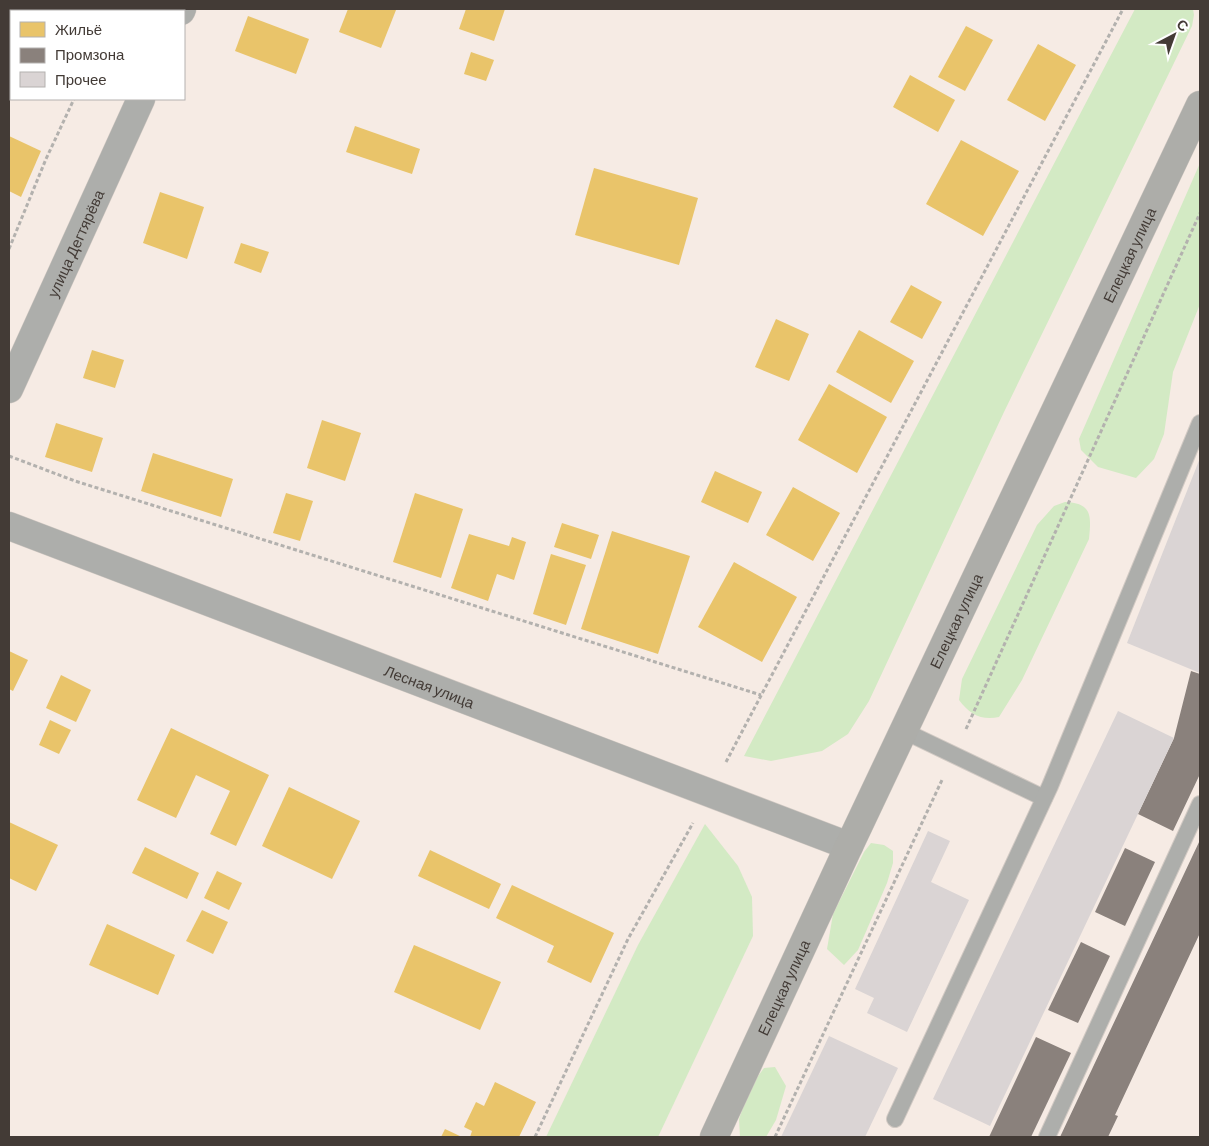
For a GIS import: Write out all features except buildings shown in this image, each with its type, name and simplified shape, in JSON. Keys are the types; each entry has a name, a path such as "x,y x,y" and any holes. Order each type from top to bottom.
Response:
{"main road":[{"name":"Елецкая улица","path":"714,1137 849,846 1200,105"}],"street":[{"name":"улица Дегтярёва","path":"9,389 141,100"},
{"name":"Лесная улица","path":"9,526 849,846"}],"lane":[{"path":"895,1119 1044,798 1200,423"},
{"path":"904,731 1044,798"},
{"path":"1047,1137 1200,804"}],"path":[{"path":"535,1137 628,939 710,793 1123,9"},
{"path":"9,249 46,159 74,100"},
{"path":"775,1137 954,755 1200,213"},
{"path":"9,456 75,482 761,695"}],"green space":[{"path":"1135,9 1193,9 1192,26 1004,412 869,701 848,734 822,751 771,761 744,756"},
{"path":"1200,163 1200,304 1173,372 1164,434 1154,459 1136,478 1098,467 1081,450 1079,439"},
{"path":"1065,502 1081,505 1085,508 1090,518 1089,539 1022,680 999,717 987,718 976,715 959,700 962,679 1037,525 1054,506"},
{"path":"705,824 738,866 752,897 753,936 658,1137 546,1137 638,945"},
{"path":"871,843 884,845 893,851 893,863 887,883 858,950 844,965 827,949 833,914 864,852"},
{"path":"775,1067 786,1086 776,1120 766,1137 740,1137 739,1119 750,1087 764,1068"}]}
